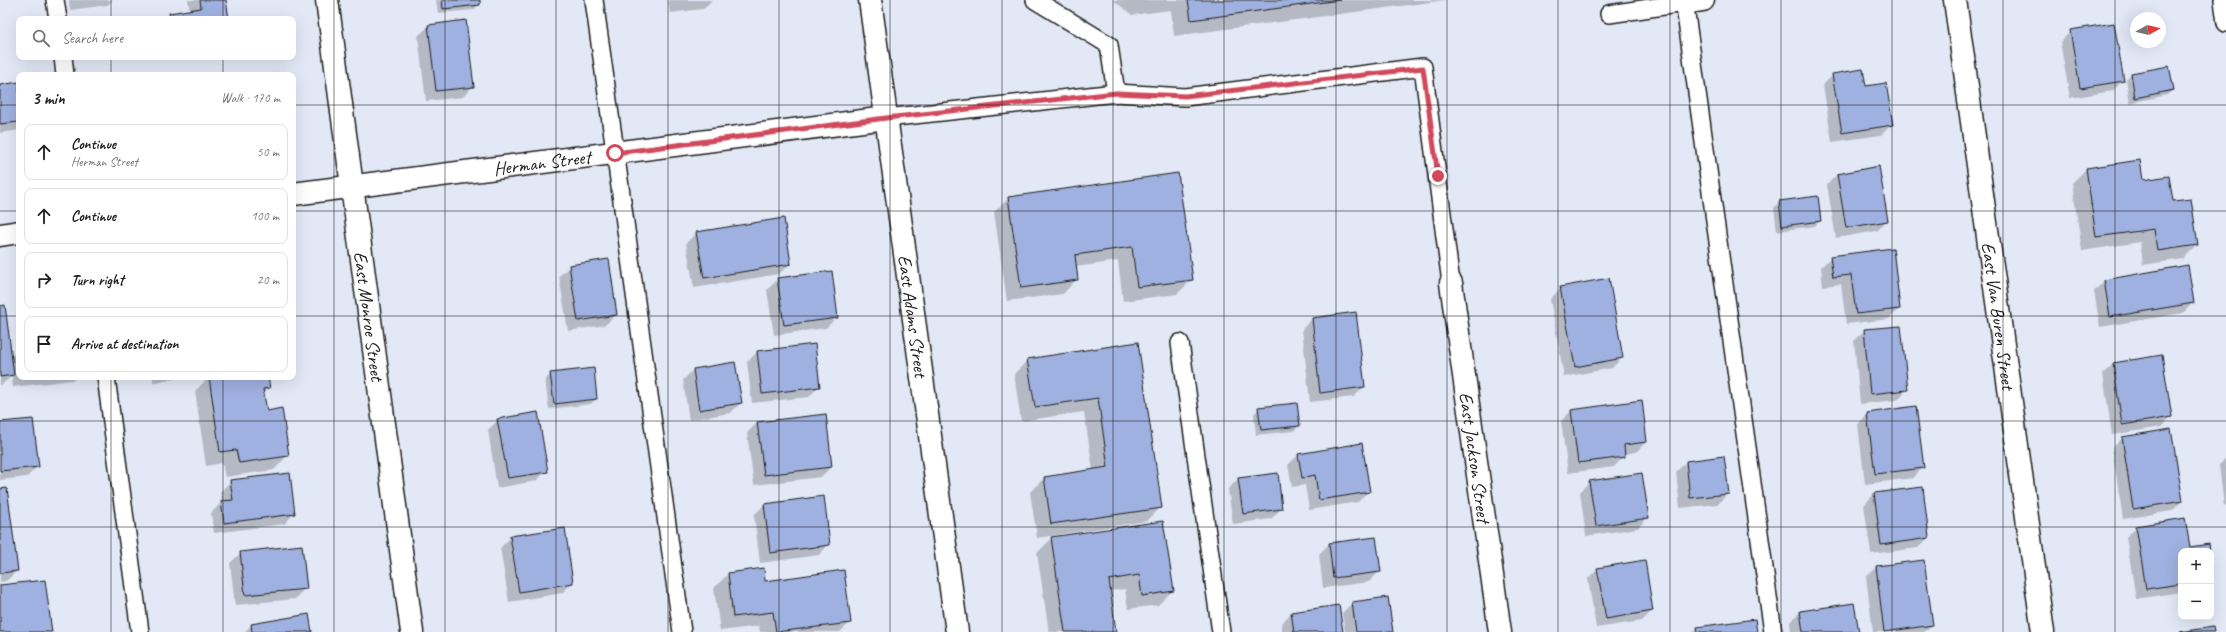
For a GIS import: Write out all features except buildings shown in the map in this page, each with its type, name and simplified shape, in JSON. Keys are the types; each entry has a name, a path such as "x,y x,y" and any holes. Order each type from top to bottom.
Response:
{"street":[{"name":"East Monroe Street","path":"327,0 412,632"},
{"name":"East Adams Street","path":"870,0 957,632"},
{"name":"East Van Buren Street","path":"1955,0 2043,632"},
{"name":"Herman Street","path":"296,194 886,118"},
{"path":"0,234 16,232"},
{"name":"East Jackson Street","path":"1452,283 1500,632"}],"lane":[{"path":"55,0 58,16"},
{"path":"594,0 682,632"},
{"path":"1035,0 1109,45 1116,93"},
{"path":"2223,0 2226,23"},
{"path":"1609,14 1690,1 1773,632"},
{"path":"63,60 65,72"},
{"path":"886,118 1116,93 1185,96 1423,68 1452,283"},
{"path":"1180,342 1221,632"},
{"path":"106,380 140,632"}],"route":[{"path":"615,153 886,118 1116,93 1185,96 1423,68 1438,176"}]}
